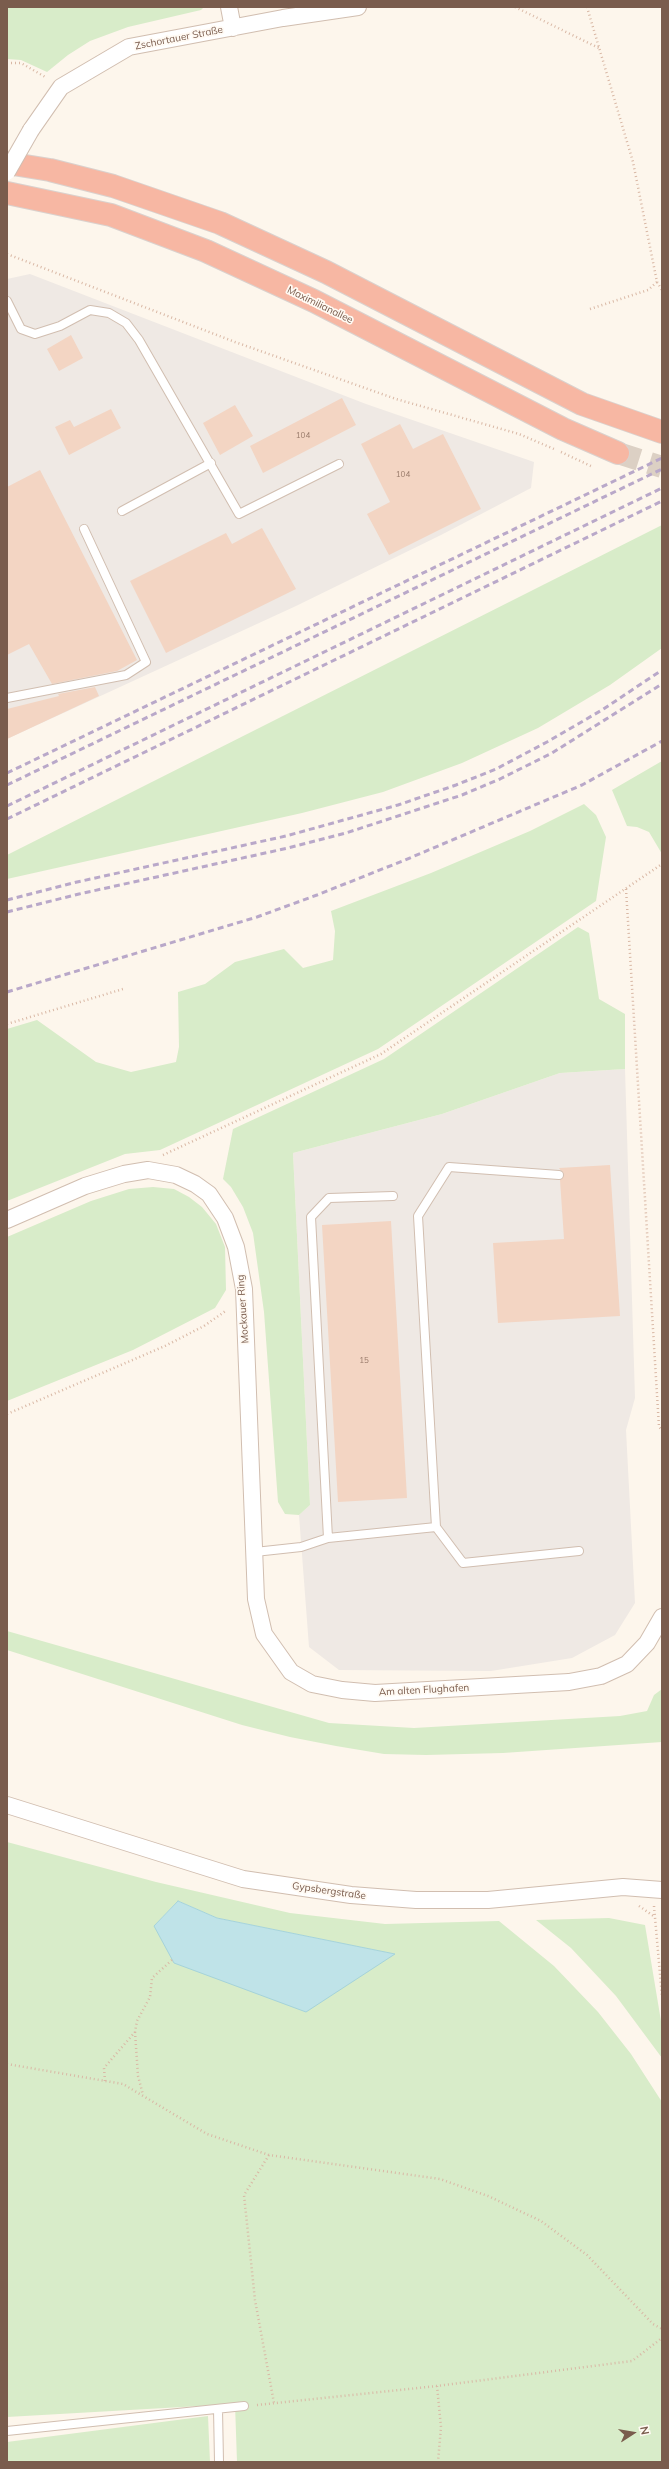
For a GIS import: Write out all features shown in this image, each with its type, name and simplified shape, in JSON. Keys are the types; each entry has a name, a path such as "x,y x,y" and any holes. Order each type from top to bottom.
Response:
{"highway":[{"path":"7,163 50,170 113,186 220,223 326,272 582,404 662,432"},
{"name":"Maximilianallee","path":"7,193 111,215 206,251 314,301 563,429 618,453"}],"street":[{"path":"229,7 232,28"},
{"name":"Zschortauer Straße","path":"7,172 31,130 61,88 129,47 358,7"},
{"name":"Mockauer Ring","path":"7,1220 85,1186 124,1174 148,1170 176,1175 195,1184 209,1194 225,1218 236,1247 244,1289 255,1552"},
{"name":"Am alten Flughafen","path":"255,1552 256,1599 264,1634 277,1655 291,1672 312,1684 342,1690 390,1692 569,1682 601,1676 627,1664 647,1643 662,1617"},
{"name":"Gypsbergstraße","path":"7,1805 243,1879 351,1896 416,1900 488,1900 624,1887 657,1889"}],"lane":[{"path":"7,301 21,329 35,334 60,326 90,310 109,313 126,323 143,345 239,514 339,464"},
{"path":"122,512 211,463"},
{"path":"7,698 25,696 126,675 146,662 84,529"},
{"path":"559,1175 449,1167 418,1216 436,1527 463,1563 579,1551"},
{"path":"328,1538 311,1217 329,1198 393,1196"},
{"path":"255,1552 301,1547 328,1538 436,1527"},
{"path":"7,2431 244,2406"},
{"path":"218,2409 219,2462"}],"path":[{"path":"515,7 600,48"},
{"path":"587,7 633,162 657,282 662,290"},
{"path":"7,63 21,63 31,67 61,88"},
{"path":"7,254 235,342 396,399 519,434 593,467"},
{"path":"590,309 648,290 657,282"},
{"path":"148,1170 163,1154 381,1054 662,864"},
{"path":"626,888 659,1427 662,1430"},
{"path":"7,1024 123,989"},
{"path":"7,1414 165,1346 204,1326 224,1313 244,1289"},
{"path":"657,1889 662,1998"},
{"path":"143,2096 138,2076 135,2032 137,2021 150,1997 152,1978 172,1960"},
{"path":"105,2081 104,2068 135,2032"},
{"path":"7,2064 123,2084 207,2134 269,2155 440,2179 488,2196 541,2222 587,2255 653,2324 662,2329"},
{"path":"269,2155 244,2195 255,2300 274,2403"},
{"path":"244,2406 437,2386 632,2361 662,2338"},
{"path":"437,2386 441,2427 438,2462"}],"shaded area":[{"path":"30,274 366,404 534,462 531,488 441,535 296,606 7,739 7,279"},
{"path":"625,1069 635,1398 626,1430 635,1603 615,1635 572,1658 491,1671 339,1670 309,1647 299,1515 310,1505 293,1153 442,1114 560,1073"}],"green space":[{"path":"7,7 204,7 201,10 128,27 90,41 68,55 47,72 21,60 7,59"},
{"path":"662,525 662,648 610,685 538,728 462,763 383,792 302,813 7,879 7,855"},
{"path":"662,761 662,854 649,832 637,827 627,826 612,790"},
{"path":"584,804 596,815 606,837 596,901 378,1049 160,1150 125,1154 7,1201 7,1029 37,1020 96,1062 131,1072 176,1062 179,1047 178,992 205,984 235,962 284,949 303,968 333,960 335,931 331,911 431,873 530,831"},
{"path":"578,927 589,933 599,999 625,1014 625,1069 560,1073 442,1114 293,1153 310,1505 299,1515 285,1514 278,1502 264,1312 253,1233 243,1207 231,1187 223,1179 233,1129 384,1059"},
{"path":"153,1187 174,1189 189,1197 202,1207 216,1224 225,1247 226,1290 215,1308 133,1350 7,1401 7,1237 91,1201 129,1189"},
{"path":"7,1631 329,1723 414,1728 620,1716 647,1711 654,1695 662,1689 662,1742 503,1753 426,1755 384,1754 336,1746 290,1737 242,1725 7,1650"},
{"path":"7,1842 156,1882 290,1913 385,1924 499,1921 554,1966 598,2012 631,2054 662,2102 662,2462 237,2462 235,2404 7,2417","holes":["178,1901 217,1918 394,1954 154,1926"]},
{"path":"609,1918 645,1925 662,2027 662,2058 616,1996 571,1948 536,1920"},
{"path":"208,2416 210,2462 7,2462 7,2442"}],"water":[{"path":"178,1901 217,1918 395,1954 306,2012 174,1963 154,1926"}],"building":[{"path":"71,335 83,358 59,371 47,349"},
{"path":"342,398 356,425 263,473 250,446"},
{"path":"235,405 253,436 220,455 203,423"},
{"path":"111,409 121,428 69,455 55,427 70,420 74,427"},
{"path":"400,424 413,449 443,434 481,509 389,555 367,514 390,502 361,444"},
{"path":"40,470 137,660 117,671 52,684 29,644 7,655 7,487"},
{"path":"262,528 296,589 166,653 130,581 226,533 232,544"},
{"path":"95,687 99,696 7,739 7,709 59,696 58,694"},
{"path":"610,1165 620,1316 498,1323 493,1243 564,1239 560,1180 564,1175 559,1168"},
{"path":"391,1221 407,1498 338,1502 322,1225"}],"tunnel":[{"path":"618,453 662,467"}],"railway":[{"path":"7,773 662,458"},
{"path":"7,785 662,469"},
{"path":"7,806 662,488"},
{"path":"7,819 662,501"},
{"path":"7,900 77,882 286,836 398,805 456,785 496,769 547,742 602,710 662,670"},
{"path":"7,912 79,894 288,848 346,833 462,795 500,779 552,753 662,684"},
{"path":"7,992 257,917 317,895 405,860 582,785 662,741"}]}
